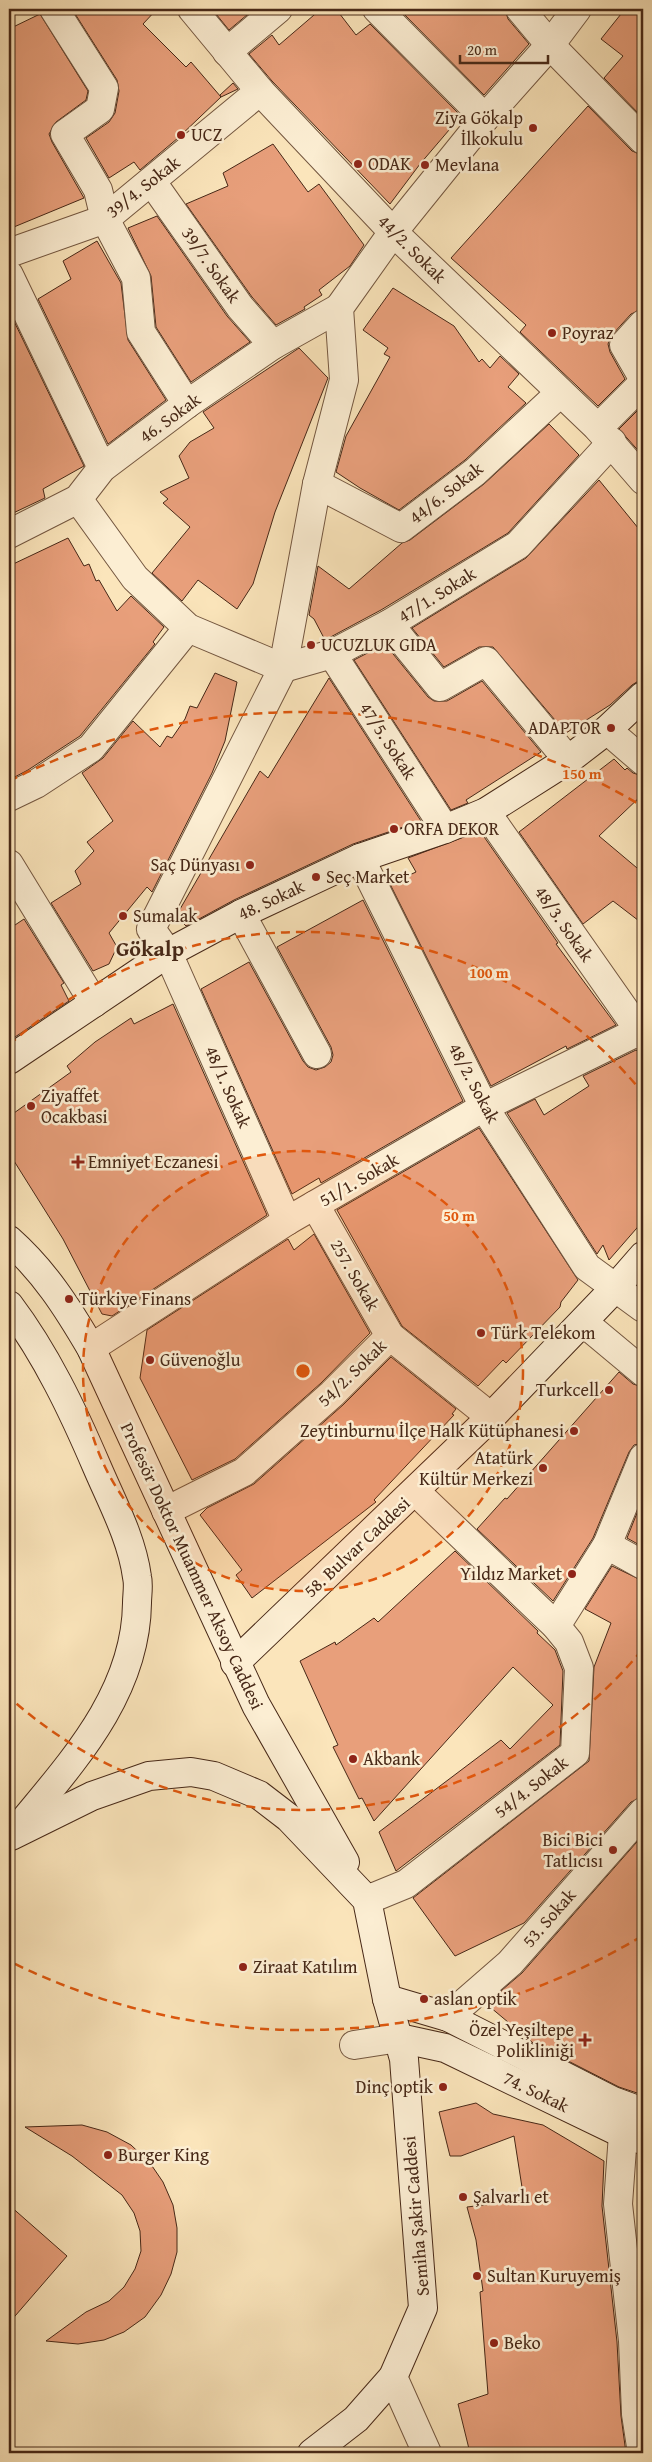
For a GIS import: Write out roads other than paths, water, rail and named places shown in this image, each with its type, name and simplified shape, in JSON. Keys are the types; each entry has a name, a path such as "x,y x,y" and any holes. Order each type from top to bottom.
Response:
{"street":[{"path":"54,9 104,88 100,109 65,134 98,190 105,219 136,278 141,332 187,404"},
{"name":"44/2. Sokak","path":"192,9 260,91 394,232 605,435 643,480"},
{"path":"227,52 278,9"},
{"path":"377,9 485,118"},
{"path":"520,9 550,46 643,140"},
{"path":"78,499 135,578 188,628 283,668 317,484 344,380 339,308 394,232 485,118 550,46 577,9"},
{"name":"39/4. Sokak","path":"9,253 105,219 260,91"},
{"name":"39/7. Sokak","path":"152,182 240,307 274,345"},
{"path":"9,275 102,468"},
{"name":"46. Sokak","path":"9,534 78,499 102,468 187,404 274,345 339,308"},
{"path":"643,324 624,345 643,378"},
{"name":"47/1. Sokak","path":"283,668 332,654 389,624 518,545 605,435 643,383"},
{"name":"44/6. Sokak","path":"317,484 402,528 475,472 560,393"},
{"path":"389,624 440,687 486,662 568,760"},
{"path":"9,797 36,784 91,748 188,628"},
{"name":"47/5. Sokak","path":"332,654 446,829"},
{"name":"48/1. Sokak","path":"283,668 151,929 168,953 287,1221"},
{"name":"48. Sokak","path":"9,1060 168,953 241,914 360,858 446,829 486,812 568,760 607,730 643,696"},
{"path":"607,730 643,761"},
{"name":"48/3. Sokak","path":"486,812 641,1033"},
{"name":"48/2. Sokak","path":"360,858 484,1107 587,1267 643,1308"},
{"path":"9,864 94,1003"},
{"path":"241,914 317,1054"},
{"name":"51/1. Sokak","path":"91,1348 287,1221 484,1107 641,1033"},
{"name":"257. Sokak","path":"315,1205 390,1336 491,1418"},
{"name":"Profesör Doktor Muammer Aksoy Caddesi","path":"9,1240 47,1278 91,1348 235,1663 256,1705 367,1900"},
{"name":"58. Bulvar Caddesi","path":"235,1663 416,1492 491,1418 616,1288 643,1256"},
{"path":"9,1305 27,1329 82,1432 130,1545 138,1578 137,1627 128,1666 116,1692 85,1746 10,1838"},
{"path":"583,1322 643,1372"},
{"name":"54/2. Sokak","path":"166,1511 244,1472 332,1394 390,1336"},
{"path":"556,1626 606,1545 643,1458"},
{"name":"54/4. Sokak","path":"367,1900 406,1884 575,1753 579,1668 569,1642 556,1626 416,1492"},
{"path":"606,1545 643,1564"},
{"path":"10,1838 92,1796 149,1776 191,1772 214,1776 259,1796 289,1818 367,1900"},
{"name":"53. Sokak","path":"448,2017 510,1963 643,1812"},
{"name":"Semiha Şakir Caddesi","path":"312,2453 356,2419 393,2376 423,2308 404,2059 387,1998 367,1900"},
{"name":"74. Sokak","path":"387,1998 448,2017 613,2101 643,2112"},
{"path":"354,2046 399,2038"},
{"name":"74. Sokak","path":"399,2038 445,2048 633,2137"},
{"path":"633,2137 618,2204 634,2341 636,2414 642,2453"},
{"path":"393,2376 427,2453"}],"place":[{"name":"Ziya Gökalp İlkokulu","path":"533,128"},
{"name":"UCZ","path":"181,135"},
{"name":"ODAK","path":"358,164"},
{"name":"Mevlana","path":"425,165"},
{"name":"Poyraz","path":"552,333"},
{"name":"UCUZLUK GIDA","path":"311,645"},
{"name":"ADAPTOR","path":"611,728"},
{"name":"ORFA DEKOR","path":"394,829"},
{"name":"Saç Dünyası","path":"250,865"},
{"name":"Seç Market","path":"316,877"},
{"name":"Sumalak","path":"123,916"},
{"name":"Ziyaffet Ocakbasi","path":"31,1106"},
{"name":"Emniyet Eczanesi","path":"78,1162"},
{"name":"Türkiye Finans","path":"69,1299"},
{"name":"Türk Telekom","path":"481,1333"},
{"name":"Güvenoğlu","path":"150,1360"},
{"name":"Turkcell","path":"609,1390"},
{"name":"Zeytinburnu İlçe Halk Kütüphanesi","path":"574,1431"},
{"name":"Atatürk Kültür Merkezi","path":"543,1468"},
{"name":"Yıldız Market","path":"572,1574"},
{"name":"Akbank","path":"353,1759"},
{"name":"Bici Bici Tatlıcısı","path":"613,1850"},
{"name":"Ziraat Katılım","path":"243,1967"},
{"name":"aslan optik","path":"424,1999"},
{"name":"Özel Yeşiltepe Polikliniği","path":"585,2040"},
{"name":"Dinç optik","path":"443,2087"},
{"name":"Burger King","path":"108,2155"},
{"name":"Şalvarlı et","path":"463,2197"},
{"name":"Sultan Kuruyemiş","path":"477,2276"},
{"name":"Beko","path":"494,2343"}],"district":[{"name":"Gökalp","path":"150,948"}]}
